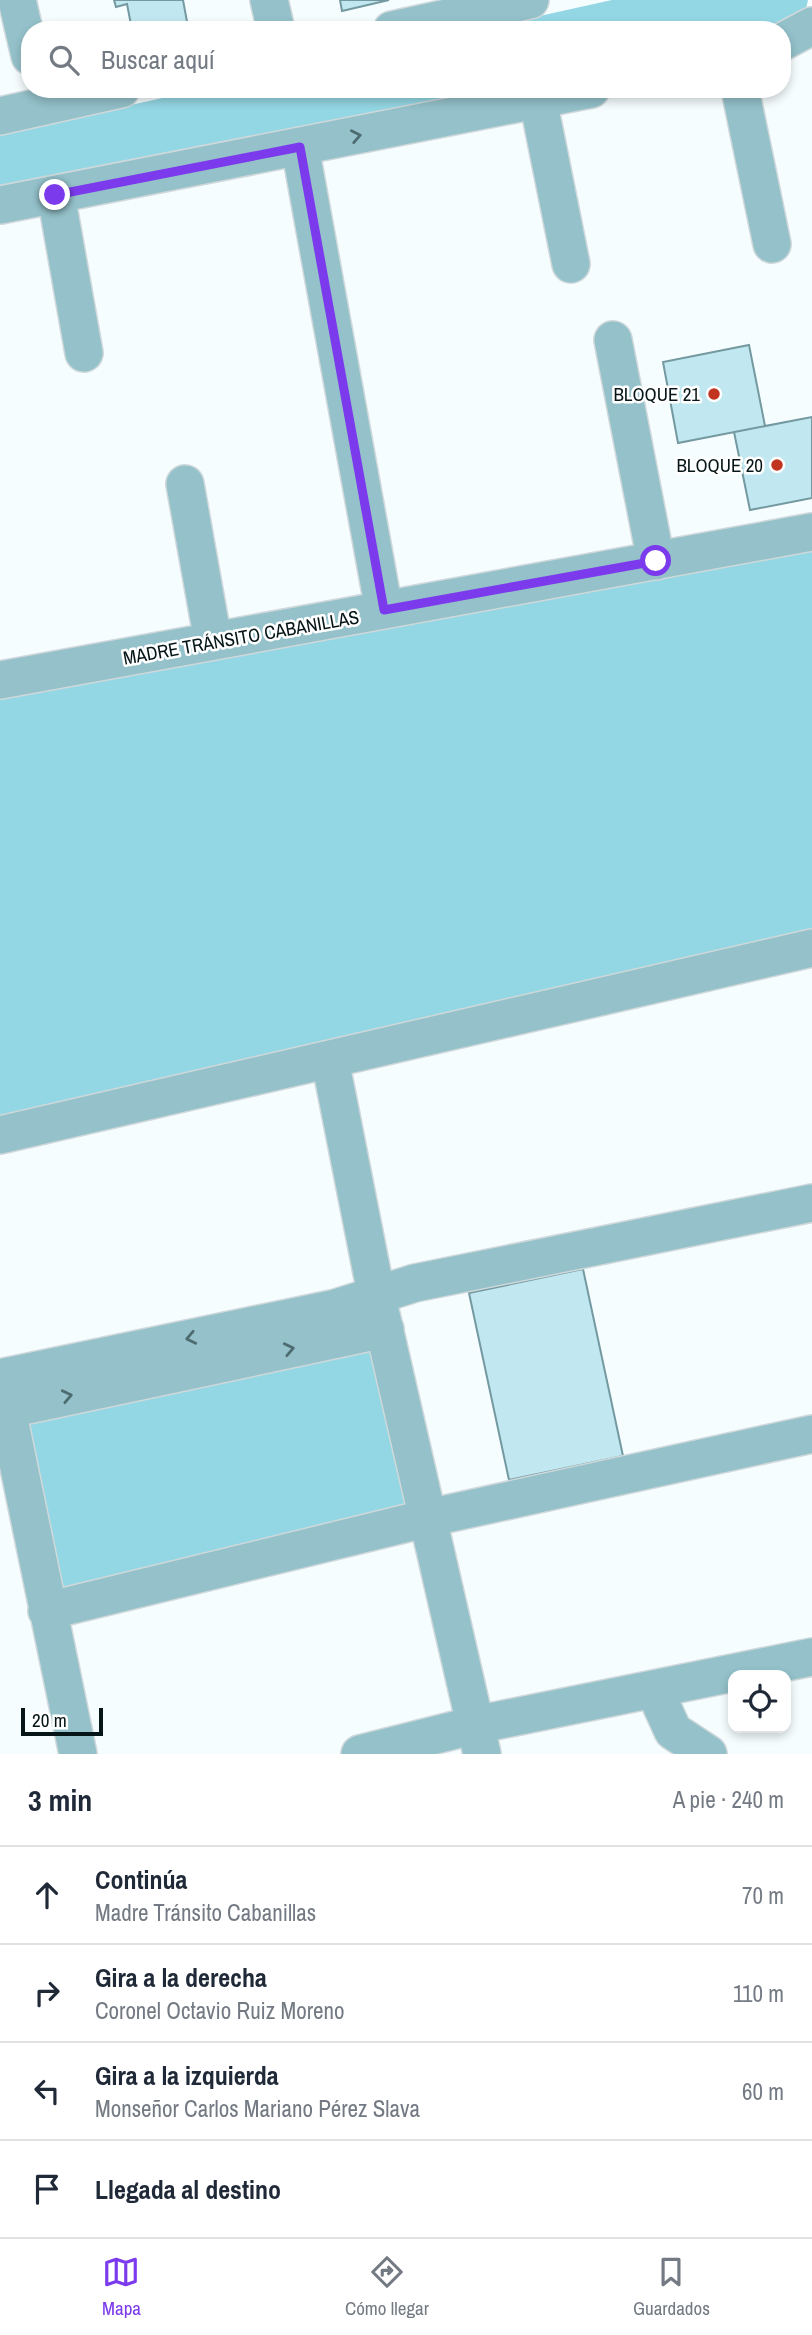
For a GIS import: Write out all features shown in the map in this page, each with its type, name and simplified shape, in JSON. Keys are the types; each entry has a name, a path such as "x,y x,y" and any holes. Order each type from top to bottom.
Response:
{"street":[{"path":"17,0 22,21"},
{"path":"269,0 274,21"},
{"path":"433,21 523,1"},
{"path":"791,37 812,26"},
{"path":"0,116 39,98"},
{"path":"0,205 548,98"},
{"path":"742,98 772,244"},
{"path":"538,100 572,264"},
{"path":"300,147 384,610"},
{"path":"55,195 84,353"},
{"path":"613,340 656,561"},
{"path":"185,484 213,642"},
{"name":"MADRE TRÁNSITO CABANILLAS","path":"0,681 812,532"},
{"path":"0,1135 812,948"},
{"path":"330,1060 376,1293 479,1740"},
{"path":"2,1394 336,1308 376,1293 812,1203"},
{"path":"2,1394 385,1329"},
{"path":"2,1394 78,1754"},
{"path":"47,1611 428,1518 812,1434"},
{"path":"360,1754 479,1740 654,1689 812,1657"},
{"path":"654,1689 673,1731 708,1754"}],"shaded area":[{"path":"612,0 808,0 805,13 791,22 517,21"},
{"path":"162,98 471,98 0,186 0,134"},
{"path":"812,539 812,947 0,1132 0,686"},
{"path":"384,1330 431,1528 47,1610 8,1410"}],"building":[{"path":"114,0 183,0 187,21 130,21 127,4 116,7"},
{"path":"340,0 389,0 342,11"},
{"name":"BLOQUE 21","path":"749,345 765,426 678,443 663,362"},
{"name":"BLOQUE 20","path":"812,417 812,498 750,510 734,432"},
{"path":"583,1269 623,1456 509,1480 469,1293"}],"place":[{"name":"BLOQUE 21","path":"714,394"},
{"name":"BLOQUE 20","path":"777,465"}],"route":[{"path":"55,195 300,147 384,610 656,561"}]}
